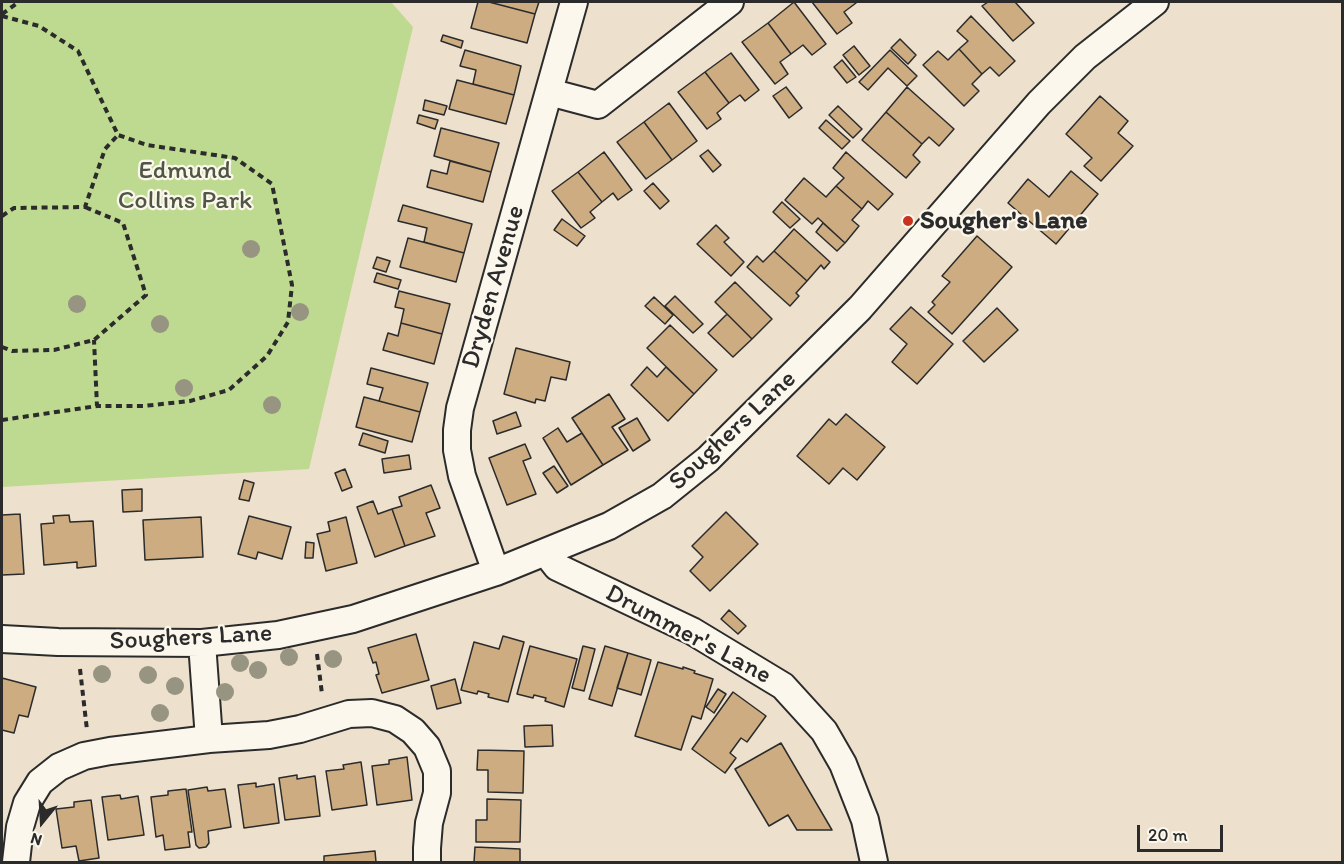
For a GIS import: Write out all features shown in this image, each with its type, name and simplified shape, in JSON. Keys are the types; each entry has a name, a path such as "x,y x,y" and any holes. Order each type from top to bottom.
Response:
{"street":[{"name":"Dryden Avenue","path":"496,572 462,476 457,450 460,408 574,2"},
{"path":"549,92 598,105 730,2"},
{"name":"Soughers Lane","path":"2,639 77,643 202,643 278,635 353,619 496,572 609,526 662,496 708,459 860,309 1039,103 1086,57 1155,2"},
{"name":"Drummer's Lane","path":"546,553 557,567 692,631 783,686 824,731 843,764 865,820 874,862"},
{"path":"202,643 209,739"},
{"path":"16,862 20,827 27,803 40,782 58,766 90,754 209,739 269,735 300,729 349,714 372,712 395,719 414,731 428,747 437,771 437,793 429,823 427,862"}],"path":[{"path":"2,15 19,2"},
{"path":"2,15 39,26 78,51 118,135 147,145 235,158 272,184 292,285 288,322 267,356 229,390 189,401 143,406 97,406 2,420"},
{"path":"85,207 105,149 118,135"},
{"path":"2,216 14,208 85,207 123,223 146,296 94,340 54,350 12,351 2,347"},
{"path":"94,340 97,406"},
{"path":"314,627 326,721"},
{"path":"77,643 90,754"}],"green space":[{"name":"Edmund Collins Park","path":"2,2 391,2 413,27 309,469 2,487"}],"building":[{"path":"478,2 489,2 535,14 527,43 471,28"},
{"path":"489,2 539,2 535,14"},
{"path":"794,2 826,44 812,55 803,45 791,54 768,23"},
{"path":"812,2 856,3 844,12 852,23 837,34"},
{"path":"988,2 1015,2 1034,23 1013,41 982,6"},
{"path":"971,16 1015,61 999,76 990,67 982,74 959,49 968,41 957,31"},
{"path":"768,23 791,54 780,62 788,74 775,84 742,42"},
{"path":"443,35 463,41 461,48 441,41"},
{"path":"900,39 916,55 908,64 891,48"},
{"path":"854,46 870,66 859,75 843,55"},
{"path":"959,49 982,74 972,84 979,91 964,106 923,65 938,51 948,60"},
{"path":"465,50 521,66 514,95 473,84 476,70 460,66"},
{"path":"890,50 917,76 907,86 888,68 868,90 859,82"},
{"path":"731,53 759,90 745,101 740,95 729,103 705,72"},
{"path":"842,60 856,77 847,83 834,67"},
{"path":"705,72 729,103 717,113 721,119 707,129 678,92"},
{"path":"457,80 514,95 506,124 449,109"},
{"path":"786,87 802,108 789,118 773,96"},
{"path":"907,87 954,129 939,146 929,137 922,144 886,112"},
{"path":"1100,96 1128,121 1118,133 1133,146 1101,181 1084,166 1092,158 1066,134"},
{"path":"425,100 447,106 444,115 423,110"},
{"path":"669,103 697,141 672,160 644,122"},
{"path":"838,106 862,129 853,138 829,115"},
{"path":"886,112 922,144 913,155 920,162 906,178 862,140"},
{"path":"419,115 438,120 435,129 417,123"},
{"path":"826,120 850,141 842,149 819,128"},
{"path":"644,122 672,160 646,179 617,142"},
{"path":"441,128 499,143 491,172 434,156"},
{"path":"708,150 721,165 713,172 700,156"},
{"path":"604,152 632,190 618,200 613,193 602,202 578,172"},
{"path":"846,152 893,194 878,210 868,201 862,209 836,186 844,178 833,168"},
{"path":"450,161 491,172 483,202 427,187 431,170 447,174"},
{"path":"1071,171 1098,194 1056,244 1008,203 1028,179 1049,197"},
{"path":"578,172 602,202 590,212 595,218 581,228 552,191"},
{"path":"804,178 826,197 836,186 862,209 852,220 859,226 845,243 818,218 812,224 785,200"},
{"path":"653,183 669,201 660,209 644,191"},
{"path":"782,202 800,219 790,228 773,212"},
{"path":"403,205 472,224 464,253 424,242 427,228 398,221"},
{"path":"562,219 585,236 577,246 554,230"},
{"path":"823,223 845,243 837,251 816,232"},
{"path":"716,225 729,238 724,242 744,262 731,276 697,244"},
{"path":"794,229 830,262 824,269 821,265 807,281 774,251"},
{"path":"977,236 1012,267 952,334 928,312 935,305 932,302 950,282 942,276"},
{"path":"408,238 464,253 456,282 400,267"},
{"path":"774,251 807,281 796,293 799,296 790,306 747,267 757,256 763,262"},
{"path":"377,257 390,261 386,272 373,268"},
{"path":"377,273 401,280 398,289 374,282"},
{"path":"735,282 772,319 752,339 715,302"},
{"path":"399,291 450,304 442,334 401,323 404,309 395,307"},
{"path":"675,296 703,324 693,333 665,306"},
{"path":"654,297 673,315 665,324 645,306"},
{"path":"911,307 953,344 917,384 892,362 907,344 890,329"},
{"path":"997,308 1018,330 984,362 963,341"},
{"path":"727,314 752,339 733,357 708,333"},
{"path":"401,323 442,334 434,364 383,350 388,333 398,336"},
{"path":"670,325 717,370 694,394 647,348"},
{"path":"516,348 570,362 566,380 551,377 545,401 536,399 535,403 504,394"},
{"path":"647,367 657,377 666,367 694,394 668,421 631,385"},
{"path":"371,368 428,383 420,412 379,401 383,388 367,384"},
{"path":"609,394 625,419 612,427 628,450 603,465 572,418"},
{"path":"364,397 420,412 412,442 356,427"},
{"path":"516,412 521,426 497,434 493,421"},
{"path":"846,414 885,447 857,480 843,468 829,484 797,456 829,419 836,425"},
{"path":"637,418 650,440 633,451 619,428"},
{"path":"558,428 567,442 582,433 603,465 571,485 543,438"},
{"path":"363,433 388,441 385,453 359,445"},
{"path":"525,444 531,458 523,461 536,494 507,505 489,458"},
{"path":"409,455 411,469 384,473 382,459"},
{"path":"554,466 568,486 557,493 543,473"},
{"path":"345,469 352,487 342,491 335,473"},
{"path":"244,480 254,483 249,501 239,499"},
{"path":"431,485 440,508 426,513 435,536 405,546 392,509 402,506 399,497"},
{"path":"142,489 142,511 123,512 122,490"},
{"path":"373,501 378,514 392,509 405,546 375,557 357,507"},
{"path":"726,512 758,544 710,591 690,571 703,557 692,546"},
{"path":"20,514 24,574 2,575 2,515"},
{"path":"69,515 70,522 93,521 96,566 77,568 77,562 44,565 41,524 54,523 53,516"},
{"path":"249,516 291,527 282,559 258,552 256,559 238,554"},
{"path":"201,517 203,557 145,560 143,520"},
{"path":"346,517 357,563 326,571 317,534 330,531 328,522"},
{"path":"306,542 314,543 313,558 305,558"},
{"path":"729,610 746,626 738,634 721,619"},
{"path":"416,634 429,680 382,693 376,675 379,674 376,662 373,663 368,648"},
{"path":"503,636 524,642 508,702 488,697 489,694 478,691 477,694 461,690 474,642 499,649"},
{"path":"530,646 577,659 564,707 545,701 546,698 517,694"},
{"path":"583,646 595,649 584,691 572,688"},
{"path":"605,646 628,653 612,706 589,699"},
{"path":"628,653 651,660 641,695 617,688"},
{"path":"658,662 683,669 683,667 713,679 701,719 692,716 681,750 635,736"},
{"path":"2,678 36,687 28,717 19,715 14,733 2,730"},
{"path":"455,679 461,703 437,709 431,686"},
{"path":"718,689 726,694 714,713 706,707"},
{"path":"733,692 766,716 747,742 741,738 730,753 736,758 725,773 692,749"},
{"path":"552,725 553,746 525,747 524,726"},
{"path":"781,743 832,830 797,830 788,815 769,826 735,769"},
{"path":"478,750 524,751 523,793 488,792 488,770 477,770"},
{"path":"407,757 412,800 377,805 372,766 389,764 389,760"},
{"path":"361,762 367,805 332,810 326,771 344,769 343,765"},
{"path":"297,775 297,779 315,776 320,816 285,820 279,778"},
{"path":"256,783 256,787 274,784 279,823 244,828 238,785"},
{"path":"207,787 208,791 225,789 231,827 208,831 209,843 206,847 199,848 196,845 188,790"},
{"path":"186,789 192,832 188,832 190,847 165,850 163,835 156,837 151,797 168,795 168,791"},
{"path":"120,795 121,799 138,796 144,835 108,840 102,797"},
{"path":"487,799 521,800 520,842 476,842 476,820 487,820"},
{"path":"91,800 99,858 79,861 76,846 62,848 56,809 74,807 74,802"},
{"path":"475,847 520,849 520,862 474,862"},
{"path":"375,851 376,862 324,862 324,856"}],"place":[{"name":"Sougher's Lane","path":"908,221"}]}
